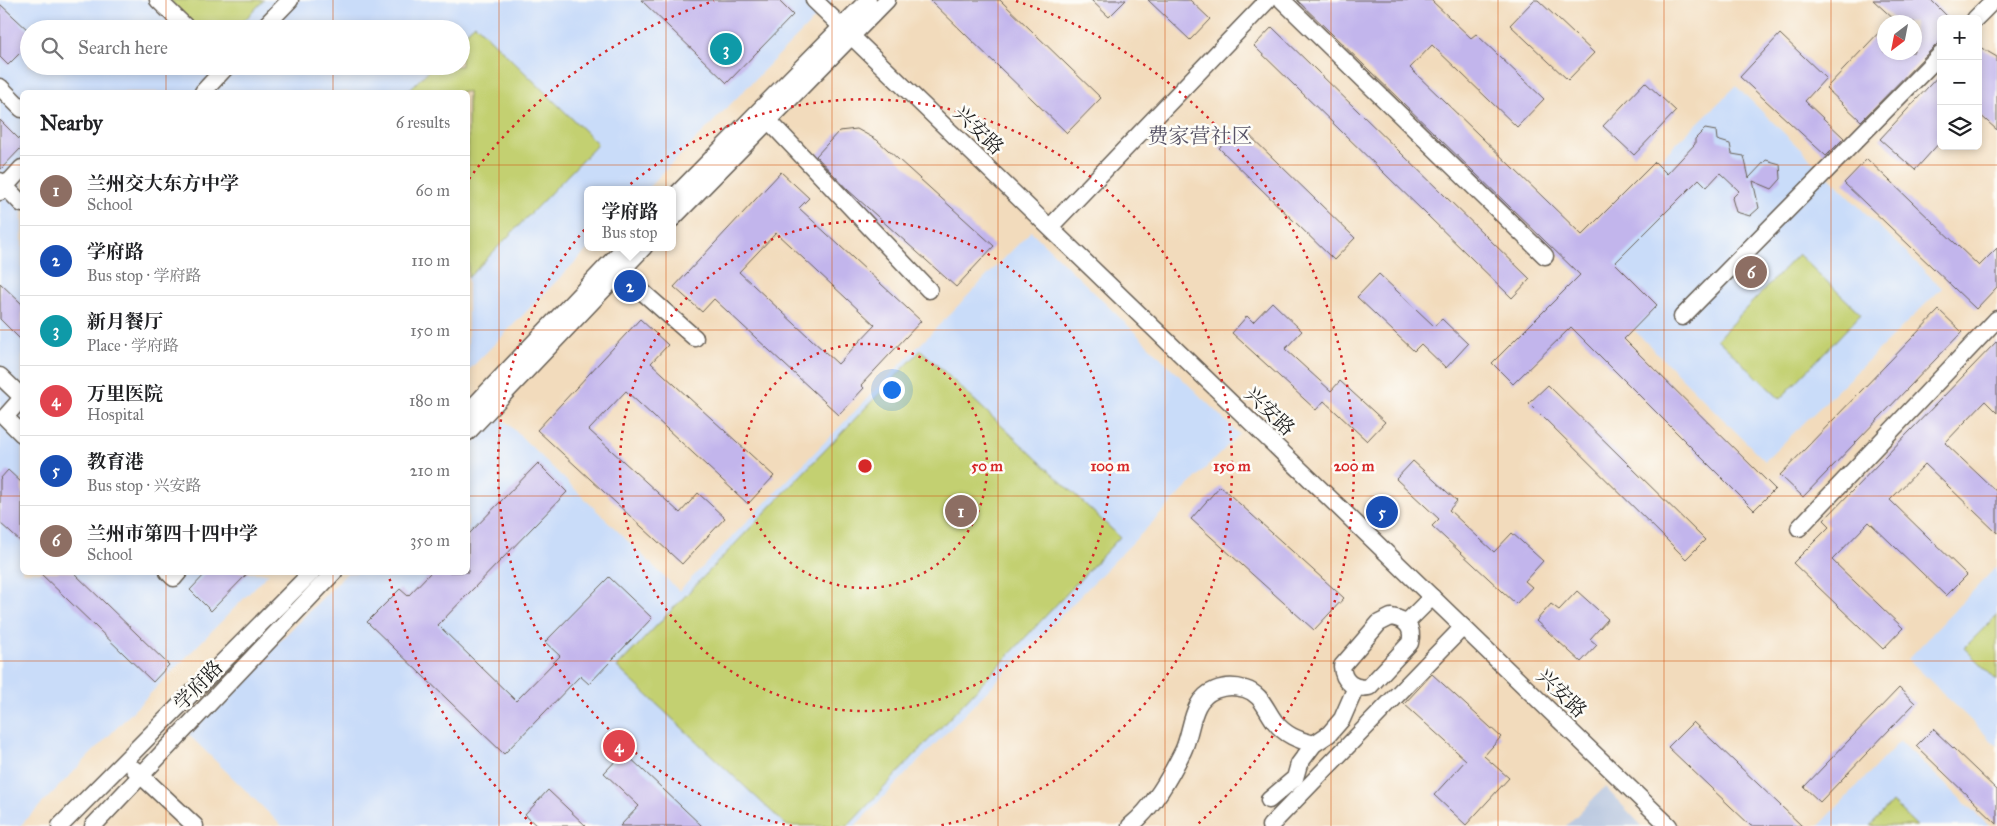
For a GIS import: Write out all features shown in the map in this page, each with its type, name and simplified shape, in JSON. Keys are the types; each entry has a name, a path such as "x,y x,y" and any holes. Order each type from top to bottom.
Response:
{"street":[{"path":"158,0 179,20"},
{"path":"271,20 290,0"},
{"name":"兴安路","path":"814,0 1669,826"},
{"path":"676,215 769,121 847,32 868,0"},
{"path":"676,195 847,32 888,0"},
{"path":"1050,227 1268,0"},
{"path":"1282,0 1545,256"},
{"path":"1979,15 1994,0"},
{"path":"1682,318 1937,58"},
{"path":"205,90 219,75"},
{"path":"0,86 20,107"},
{"path":"769,121 929,290"},
{"path":"20,170 2,186 20,202"},
{"path":"470,430 615,267 623,251"},
{"path":"470,410 615,267 638,251"},
{"path":"615,267 695,338"},
{"path":"1798,528 1997,319"},
{"path":"0,376 20,395"},
{"path":"20,399 5,417 20,432"},
{"name":"学府路","path":"60,826 309,575"},
{"name":"学府路","path":"93,826 331,575"},
{"path":"1406,623 1432,597"},
{"path":"1397,618 1406,623 1411,631 1410,643 1369,687 1356,687 1345,679 1342,666 1385,619 1397,618"},
{"path":"1270,826 1463,627"},
{"path":"1130,826 1139,819 1163,786 1184,750 1195,710 1201,700 1210,692 1235,686 1248,690 1259,697 1274,722 1285,733 1298,740 1314,744"},
{"path":"1269,800 1294,778 1299,764 1314,744 1329,734 1342,719 1356,687"},
{"path":"124,761 195,826"}],"shaded area":[{"path":"0,0 833,0 650,186 584,186 584,251 586,251 470,369 470,90 20,90 20,575 267,575 20,826 0,826"},
{"path":"1736,86 1942,288 1765,461 1560,256"},
{"path":"1031,231 1239,434 855,826 282,826 188,734 345,575 470,575 470,447 500,416 679,591"},
{"path":"1997,566 1997,746 1908,659"},
{"path":"1900,741 1989,826 1819,826"},
{"path":"1605,787 1642,826 1566,826"}],"green space":[{"path":"169,0 264,0 245,20 190,20"},
{"path":"475,24 598,144 470,276 470,90 409,90 424,75 470,75 470,29"},
{"path":"1798,254 1861,314 1780,399 1717,339"},
{"path":"921,350 1120,537 848,826 787,826 617,667"},
{"path":"1997,615 1997,681 1964,648"},
{"path":"1892,802 1917,826 1870,826"}],"building":[{"path":"641,0 778,0 793,15 727,83"},
{"path":"930,0 1000,0 1101,98 1067,133"},
{"path":"1091,0 1126,0 1109,17"},
{"path":"1148,0 1190,0 1210,19 1190,40"},
{"path":"1297,0 1431,0 1471,38 1476,34 1544,99 1517,127 1432,45 1410,68 1582,235 1655,162 1667,174 1695,144 1695,139 1705,129 1716,131 1717,140 1730,144 1732,154 1744,156 1749,178 1766,160 1780,164 1781,179 1772,189 1753,181 1759,208 1750,216 1736,212 1732,198 1739,191 1720,173 1707,187 1699,179 1615,263 1657,305 1624,339 1775,489 1754,510 1571,327 1513,384 1492,363 1580,275"},
{"path":"1534,0 1538,0 1594,53 1568,80 1510,25"},
{"path":"1873,0 1931,0 1946,15 1937,15 1937,44 1922,59 1922,15 1889,15"},
{"path":"0,4 20,23 20,53 8,65 0,57"},
{"path":"1272,27 1530,279 1512,298 1254,46"},
{"path":"1780,34 1826,78 1805,101 1844,138 1826,156 1740,77"},
{"path":"1877,34 1877,60 1921,60 1861,121 1826,88"},
{"path":"1982,48 1997,57 1997,130 1982,117"},
{"path":"1937,77 1937,145 1915,170 1880,139"},
{"path":"1645,82 1676,111 1634,155 1603,126"},
{"path":"0,120 20,140 20,149 0,170"},
{"path":"1241,127 1355,238 1334,260 1219,148"},
{"path":"857,129 877,140 994,246 956,287 848,190 816,156 839,131"},
{"path":"1867,159 1979,266 1997,248 1997,287 1976,309 1844,183"},
{"path":"781,172 809,198 799,208 921,321 861,385 864,388 839,415 714,299 702,312 674,287","holes":["776,233 875,325 838,364 739,272"]},
{"path":"1379,274 1434,326 1442,319 1468,344 1446,368 1421,344 1414,351 1357,297"},
{"path":"0,283 20,302 20,339 0,319"},
{"path":"1272,302 1302,331 1285,349 1331,391 1340,381 1385,422 1367,441 1324,401 1316,410 1232,333 1247,316 1253,322"},
{"path":"1939,310 1962,332 1803,497 1780,475"},
{"path":"640,319 668,345 651,363 774,476 748,504 626,391 589,430 680,513 698,493 725,518 682,564 537,430"},
{"path":"1997,341 1997,413 1985,401 1945,443 1997,492 1997,533 1925,464 1890,500 1967,575 1946,596 1869,522 1832,560 1903,628 1883,649 1793,563 1830,526 1824,520"},
{"path":"1548,385 1705,540 1686,559 1529,403"},
{"path":"1413,461 1457,501 1449,510 1494,552 1512,533 1543,561 1525,581 1532,587 1516,604 1432,526 1439,519 1396,479"},
{"path":"538,463 567,492 438,625 516,701 560,656 545,642 609,577 652,618 589,684 580,676 504,754 367,622 400,589 408,596 428,575 470,575 470,533"},
{"path":"8,470 20,481 20,541 0,523 0,479"},
{"path":"1220,486 1344,598 1314,630 1191,519"},
{"path":"42,575 76,575 169,665 153,682"},
{"path":"204,575 246,575 211,611 190,590"},
{"path":"1577,591 1608,619 1590,639 1597,645 1581,662 1536,621 1551,604 1559,610"},
{"path":"1432,674 1501,737 1484,756 1509,778 1466,825 1434,795 1466,760 1404,704"},
{"path":"1899,688 1915,703 1820,802 1804,787"},
{"path":"1693,722 1802,826 1751,826 1668,747"},
{"path":"1933,729 1997,790 1997,824 1916,746"},
{"path":"624,752 702,826 620,826 639,806 604,773"},
{"path":"548,790 586,826 537,826 525,815"}],"place":[{"name":"新月餐厅","path":"726,49"},
{"name":"兰州市第四十四中学","path":"1751,272"},
{"name":"学府路","path":"630,286"},
{"name":"兰州交大东方中学","path":"961,511"},
{"name":"教育港","path":"1382,512"},
{"name":"万里医院","path":"619,746"}],"district":[{"name":"费家营社区","path":"1200,136"}]}
